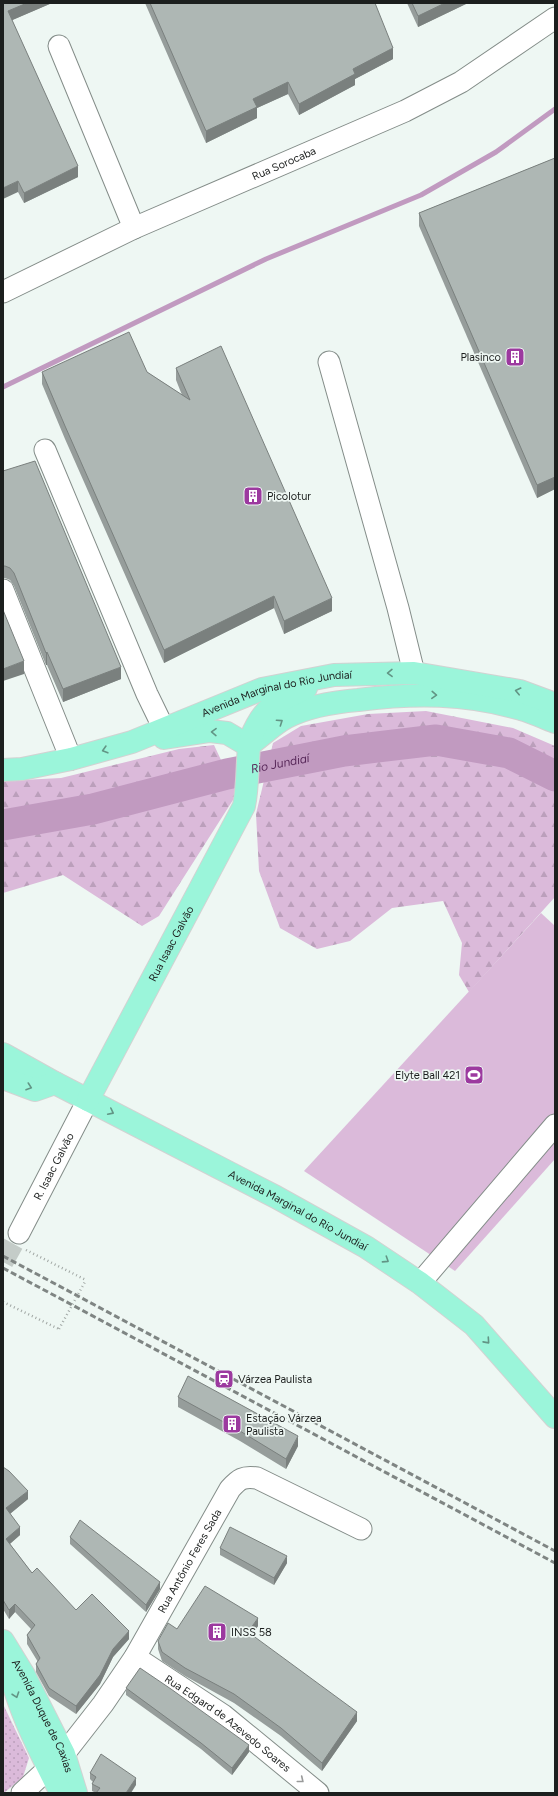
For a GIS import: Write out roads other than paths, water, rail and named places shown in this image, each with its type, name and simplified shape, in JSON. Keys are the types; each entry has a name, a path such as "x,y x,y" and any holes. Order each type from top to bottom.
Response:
{"main road":[{"name":"Avenida Marginal do Rio Jundiaí","path":"3,770 22,769 71,759 132,742 262,689 334,675 414,673 520,691 555,704"},
{"name":"Rua Isaac Galvão","path":"88,1100 244,806 248,785 249,752 259,721 270,708 284,699 334,675"},
{"path":"132,742 210,731 227,733 249,752 288,717 312,708 387,696 431,694 475,698 522,709 555,722"},
{"name":"Avenida Marginal do Rio Jundiaí","path":"3,1054 55,1083 276,1197 366,1247 420,1283 474,1325 555,1418"},
{"path":"3,1078 35,1090 55,1083"},
{"path":"4,1642 11,1681 25,1721 38,1749 56,1761 61,1793"},
{"name":"Avenida Duque de Caxias","path":"56,1761 76,1793"}],"street":[{"name":"Rua Sorocaba","path":"3,292 134,228 405,111 461,82 555,18"},
{"path":"59,46 134,228"},
{"path":"329,362 398,608 414,673"},
{"path":"45,450 147,694 164,729"},
{"path":"3,590 71,759"},
{"name":"R. Isaac Galvão","path":"20,1240 88,1100"},
{"path":"420,1283 555,1125"},
{"name":"Rua Antônio Feres Sada","path":"22,1793 56,1761 103,1704 135,1657 230,1489 238,1481 247,1476 257,1478 361,1529"},
{"name":"Rua Edgard de Azevedo Soares","path":"135,1657 223,1715 318,1793"}],"waterway":[{"path":"3,387 266,259 421,195 496,152 555,109"},
{"name":"Rio Jundiaí","path":"3,825 93,809 227,774 344,751 436,740 509,753 555,776"}],"tunnel":[{"path":"3,1262 19,1233"}],"railway":[{"path":"3,1256 555,1551"},
{"path":"3,1268 555,1563"}],"place":[{"name":"Plasinco","path":"515,357"},
{"name":"Picolotur","path":"253,496"},
{"name":"Elyte Ball 421","path":"474,1075"},
{"name":"Várzea Paulista","path":"224,1379"},
{"name":"Estação Várzea Paulista","path":"232,1424"},
{"name":"INSS 58","path":"217,1632"}]}
